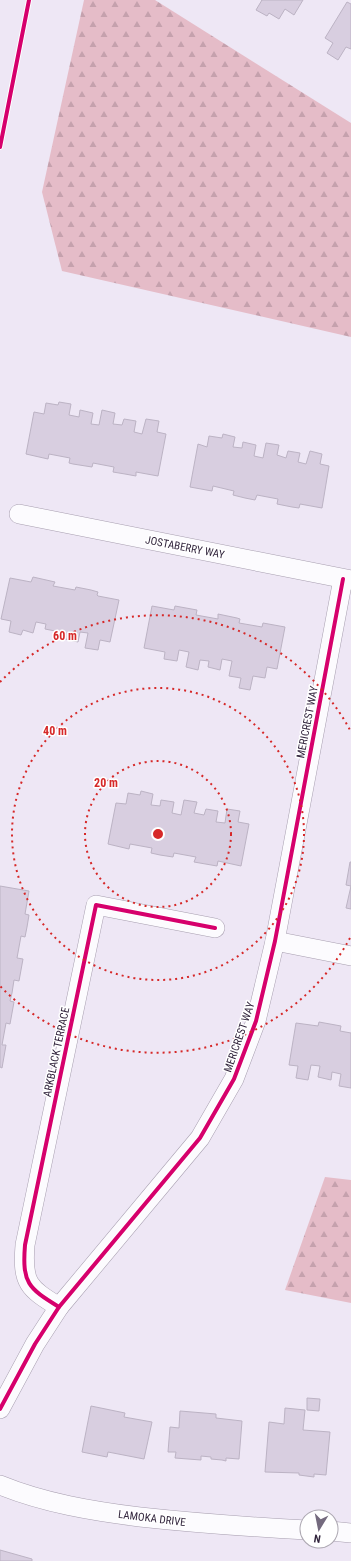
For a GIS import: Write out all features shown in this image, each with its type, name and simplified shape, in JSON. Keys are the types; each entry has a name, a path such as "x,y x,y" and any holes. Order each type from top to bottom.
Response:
{"street":[{"name":"JOSTABERRY WAY","path":"19,514 347,579"},
{"name":"MERICREST WAY","path":"0,1409 35,1344 59,1307 200,1138 234,1079 256,1021 275,941 347,579"},
{"name":"ARKBLACK TERRACE","path":"59,1307 35,1292 29,1284 24,1262 25,1245 96,905 216,928"},
{"path":"275,941 351,956"},
{"name":"LAMOKA DRIVE","path":"0,1485 13,1491 85,1510 206,1525 299,1530"},
{"path":"339,1532 351,1533"}],"green space":[{"path":"84,0 155,0 351,123 351,337 62,271 42,192"},
{"path":"325,1177 351,1180 351,1303 285,1290"}],"building":[{"path":"262,0 303,0 294,15 285,9 279,19 269,13 267,16 256,10"},
{"path":"347,2 351,4 351,49 346,47 338,60 327,53 333,43 325,38"},
{"path":"59,402 71,404 69,415 79,417 80,410 93,413 91,424 99,425 102,410 115,413 113,424 122,425 124,419 136,421 134,432 142,434 146,419 159,421 157,432 166,434 158,476 136,472 136,476 113,472 114,467 93,463 92,467 73,464 69,463 70,458 49,454 48,459 26,454 34,412 44,414 46,403 58,405"},
{"path":"223,434 235,437 233,447 242,448 243,442 256,445 254,456 263,458 266,443 279,445 277,455 286,458 288,451 300,453 298,462 306,464 310,451 322,454 320,464 329,466 322,508 300,504 299,508 277,504 278,499 257,495 255,500 245,498 233,495 234,491 213,486 212,491 190,487 198,444 207,447 209,436 222,438"},
{"path":"33,577 55,582 53,586 75,590 76,587 91,590 98,592 98,596 119,600 110,642 100,640 98,650 85,648 88,633 80,632 78,642 65,639 65,633 45,629 46,624 36,622 33,633 23,630 21,635 9,632 11,621 1,619 10,578 31,582"},
{"path":"152,606 174,610 175,606 197,610 196,615 218,619 218,614 240,619 239,623 262,627 263,623 285,627 277,669 267,667 265,678 253,676 250,690 239,688 241,678 229,676 232,661 222,659 220,670 208,667 209,661 200,660 198,670 186,667 189,652 179,650 177,661 164,659 165,652 144,648"},
{"path":"141,791 153,794 151,805 160,806 161,800 174,802 172,813 181,815 184,800 197,802 194,813 204,815 206,809 218,811 216,822 225,823 227,809 240,811 238,822 249,824 241,866 218,861 217,866 194,862 196,857 174,853 173,857 151,853 152,848 130,844 129,849 108,844 116,803 126,804 128,793 140,795"},
{"path":"351,862 351,886 346,885"},
{"path":"0,886 29,891 25,914 29,915 27,927 25,937 21,936 17,958 23,959 19,981 14,980 10,1001 14,1002 10,1024 6,1023 2,1045 6,1045 2,1068 0,1067"},
{"path":"351,886 351,909 346,908"},
{"path":"319,1022 341,1026 340,1031 351,1033 351,1088 339,1086 341,1074 332,1072 331,1080 318,1077 320,1066 311,1065 308,1080 296,1078 298,1066 289,1065 296,1023 318,1026"},
{"path":"307,1398 320,1399 319,1411 307,1410"},
{"path":"91,1406 125,1413 124,1417 152,1422 144,1459 108,1452 107,1457 82,1452"},
{"path":"285,1408 305,1410 303,1430 330,1432 326,1475 314,1474 314,1477 299,1475 299,1473 265,1472 269,1422 284,1424"},
{"path":"180,1411 216,1414 216,1418 242,1421 239,1459 226,1458 226,1461 201,1456 201,1460 175,1458 176,1452 168,1452 170,1427 179,1428"},
{"path":"0,1550 32,1559 32,1561 0,1561"}],"cycle path":[{"path":"0,147 29,0"},
{"path":"0,1409 35,1344 59,1307 200,1138 234,1079 256,1021 275,941 343,579"},
{"path":"59,1307 40,1295 29,1283 25,1268 25,1245 96,905 215,928"}]}
